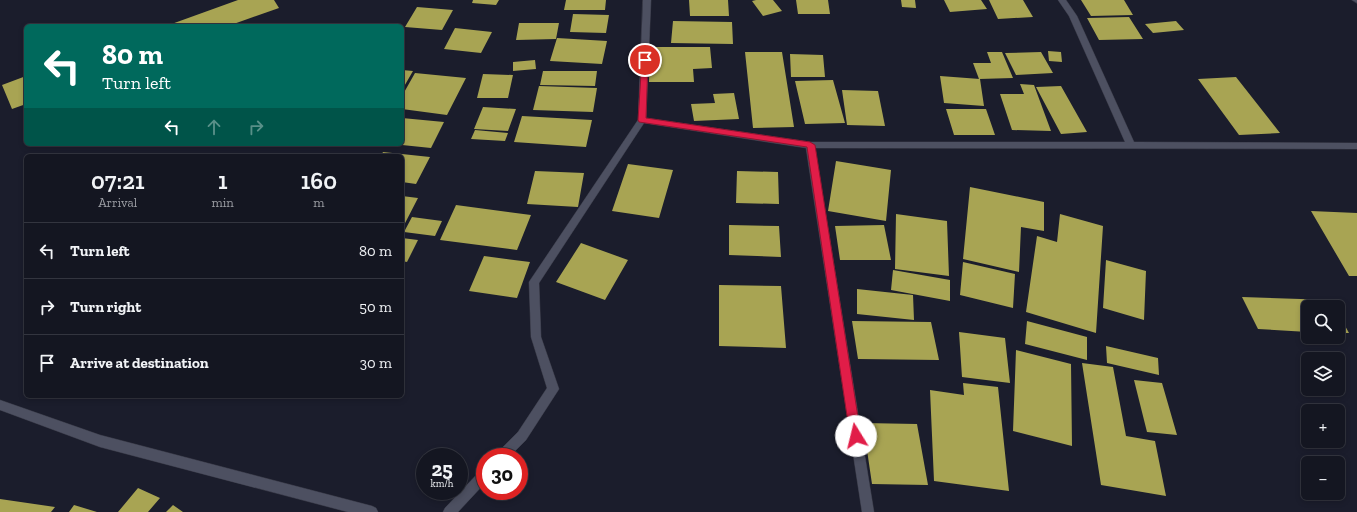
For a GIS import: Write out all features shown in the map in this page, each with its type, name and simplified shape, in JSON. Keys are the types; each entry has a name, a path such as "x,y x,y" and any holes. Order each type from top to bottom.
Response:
{"street":[{"path":"510,448 522,436 553,389 536,337 534,282 642,120 647,0"},
{"path":"1062,0 1073,16 1131,146"},
{"path":"642,120 810,145 1357,146"},
{"path":"810,145 868,512"},
{"path":"0,405 100,441 372,512"},
{"path":"449,512 476,484"}],"building":[{"path":"238,0 274,0 279,8 234,24 172,24"},
{"path":"473,0 499,0 496,5 472,3"},
{"path":"566,0 606,0 605,10 564,10"},
{"path":"689,0 728,0 729,16 690,16"},
{"path":"773,0 782,11 763,16 752,1"},
{"path":"796,0 828,0 830,14 798,14"},
{"path":"901,0 915,0 916,8 902,7"},
{"path":"944,0 981,0 987,9 950,12"},
{"path":"989,0 1023,0 1033,17 998,19"},
{"path":"1081,0 1124,0 1133,15 1091,16"},
{"path":"417,7 453,10 442,30 405,27"},
{"path":"573,14 609,15 606,33 570,32"},
{"path":"1129,17 1143,39 1099,40 1087,18"},
{"path":"673,21 732,22 733,44 671,43"},
{"path":"1176,21 1184,30 1153,33 1145,24"},
{"path":"519,23 559,23 556,39 516,40"},
{"path":"455,28 492,32 481,53 444,49"},
{"path":"557,38 607,41 602,64 550,61"},
{"path":"650,47 710,47 712,68 693,69 694,82 649,82"},
{"path":"1048,51 1061,52 1062,62 1049,61"},
{"path":"745,52 782,52 794,127 753,128"},
{"path":"987,52 1002,52 1013,78 979,79 973,63 991,63"},
{"path":"1041,52 1053,73 1016,75 1005,53"},
{"path":"790,54 823,55 825,77 791,77"},
{"path":"535,60 536,69 513,71 513,62"},
{"path":"404,70 413,71 404,87"},
{"path":"543,71 597,71 595,86 540,85"},
{"path":"415,73 466,78 447,115 404,109 404,92"},
{"path":"483,74 513,75 508,98 477,98"},
{"path":"940,76 980,79 984,106 944,103"},
{"path":"24,77 24,105 12,109 2,85"},
{"path":"1236,77 1280,133 1239,135 1198,79"},
{"path":"833,80 845,123 805,124 795,81"},
{"path":"1020,84 1034,85 1051,131 1012,130 1000,94 1024,94"},
{"path":"539,86 597,88 593,112 533,110"},
{"path":"1061,86 1087,132 1061,134 1036,87"},
{"path":"842,90 878,91 885,126 847,125"},
{"path":"734,93 739,119 694,121 691,104 715,103 713,94"},
{"path":"483,107 516,109 508,131 474,129"},
{"path":"946,109 986,109 995,135 954,135"},
{"path":"522,116 592,120 586,147 514,142"},
{"path":"404,118 444,122 431,148 404,145"},
{"path":"475,130 508,133 505,141 471,139"},
{"path":"383,152 402,154 382,154"},
{"path":"404,154 430,157 416,184 404,182"},
{"path":"836,161 891,170 886,221 828,211"},
{"path":"628,164 673,170 659,218 612,211"},
{"path":"535,171 584,173 578,207 527,204"},
{"path":"737,171 778,172 779,204 736,203"},
{"path":"970,187 1044,202 1044,231 1021,227 1019,272 963,259"},
{"path":"404,196 418,198 404,225"},
{"path":"456,205 531,215 517,250 440,240"},
{"path":"1311,211 1357,213 1357,276 1349,276"},
{"path":"896,214 947,221 949,276 895,269"},
{"path":"1060,214 1103,226 1096,333 1026,312 1037,236 1057,242"},
{"path":"412,217 442,221 435,236 404,232"},
{"path":"729,225 779,226 781,257 729,255"},
{"path":"884,225 891,260 840,260 835,226"},
{"path":"404,238 418,240 407,262 404,261"},
{"path":"581,243 628,260 605,300 556,282"},
{"path":"484,256 530,262 517,298 469,291"},
{"path":"1106,260 1146,271 1144,320 1103,308"},
{"path":"963,262 1015,274 1013,308 960,295"},
{"path":"893,270 950,280 950,301 891,290"},
{"path":"719,285 781,286 786,348 719,346"},
{"path":"857,289 913,295 914,320 857,314"},
{"path":"1242,297 1331,300 1301,300 1301,332 1258,329"},
{"path":"852,321 931,322 939,360 858,359"},
{"path":"1027,321 1087,337 1087,360 1025,344"},
{"path":"1345,326 1349,333 1345,333"},
{"path":"959,332 1005,338 1010,383 962,377"},
{"path":"1106,346 1158,358 1159,375 1107,363"},
{"path":"1016,350 1071,364 1072,446 1013,431"},
{"path":"1082,363 1113,367 1126,436 1155,441 1166,496 1101,485"},
{"path":"1134,380 1162,383 1177,435 1147,432"},
{"path":"963,383 998,387 1009,491 934,481 930,390 964,395"},
{"path":"863,423 917,424 928,485 872,484"},
{"path":"138,488 160,498 148,512 118,512"},
{"path":"0,499 55,507 51,512 0,512"},
{"path":"74,505 97,512 69,512"},
{"path":"173,505 183,512 166,512"}],"route":[{"path":"645,60 642,120 810,145 856,436"}]}
